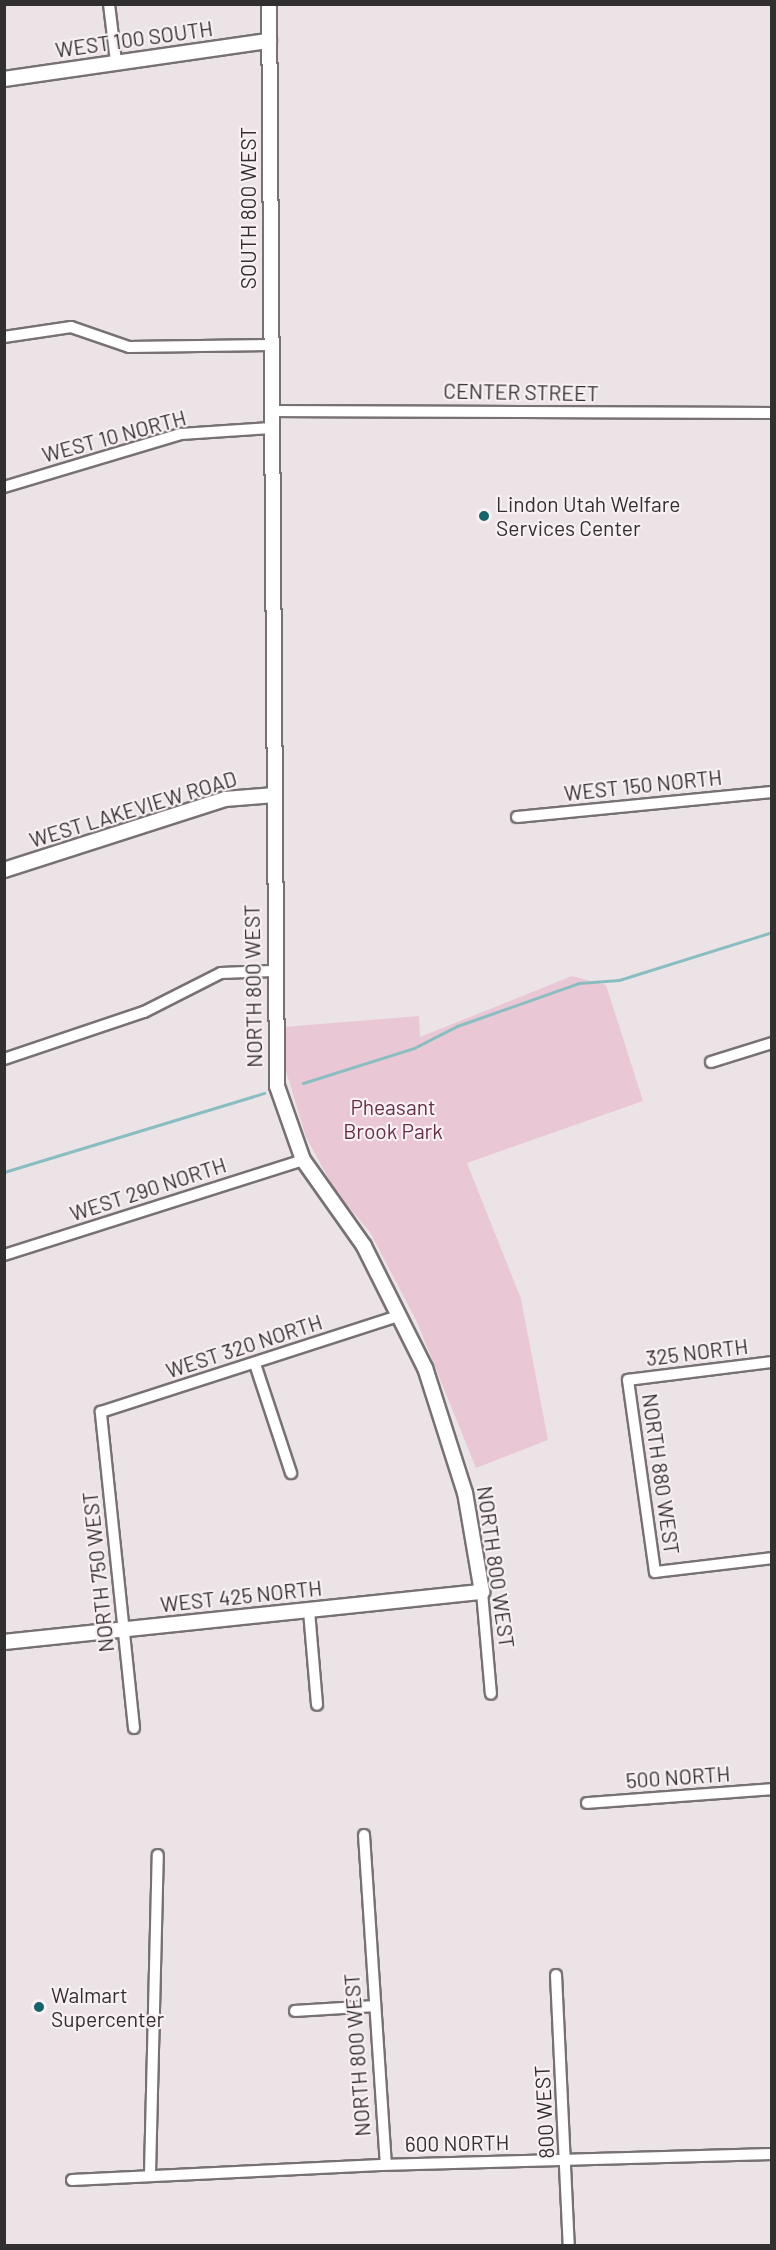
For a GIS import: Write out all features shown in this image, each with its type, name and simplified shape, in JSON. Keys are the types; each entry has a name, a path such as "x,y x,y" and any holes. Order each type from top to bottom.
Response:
{"street":[{"path":"108,4 116,62"},
{"name":"SOUTH 800 WEST","path":"269,4 270,411"},
{"name":"WEST 100 SOUTH","path":"4,79 269,41"},
{"path":"4,337 71,327 129,347 270,345"},
{"name":"CENTER STREET","path":"270,411 771,412"},
{"name":"NORTH 800 WEST","path":"270,411 275,795 272,971 277,1086 303,1160 364,1246 425,1368 454,1452 482,1592 491,1694"},
{"name":"WEST 10 NORTH","path":"4,487 181,434 272,428"},
{"name":"WEST 150 NORTH","path":"517,817 771,792"},
{"name":"WEST LAKEVIEW ROAD","path":"4,870 225,799 275,795"},
{"path":"4,1059 144,1012 221,973 272,971"},
{"path":"711,1062 771,1043"},
{"name":"WEST 290 NORTH","path":"4,1256 303,1160"},
{"name":"WEST 320 NORTH","path":"101,1412 399,1316"},
{"name":"325 NORTH","path":"628,1380 771,1362"},
{"path":"255,1364 291,1473"},
{"name":"NORTH 880 WEST","path":"628,1380 655,1572 771,1558"},
{"name":"NORTH 750 WEST","path":"101,1412 134,1728"},
{"name":"WEST 425 NORTH","path":"4,1642 482,1592"},
{"path":"309,1611 317,1705"},
{"name":"500 NORTH","path":"587,1803 771,1789"},
{"name":"NORTH 800 WEST","path":"363,1834 386,2164"},
{"path":"150,2173 158,1855"},
{"name":"800 WEST","path":"556,1976 567,2160 569,2246"},
{"path":"295,2011 375,2006"},
{"name":"600 NORTH","path":"72,2181 150,2173 771,2154"}],"green space":[{"name":"Pheasant Brook Park","path":"572,976 606,985 643,1101 467,1163 521,1299 548,1440 476,1468 417,1322 370,1232 337,1194 306,1137 286,1071 284,1027 419,1016 420,1037"}],"waterway":[{"path":"303,1083 414,1048 457,1026 579,983 619,980 772,932"},
{"path":"4,1172 264,1093"}],"place":[{"name":"Lindon Utah Welfare Services Center","path":"484,516"},
{"name":"Walmart Supercenter","path":"39,2007"}]}
